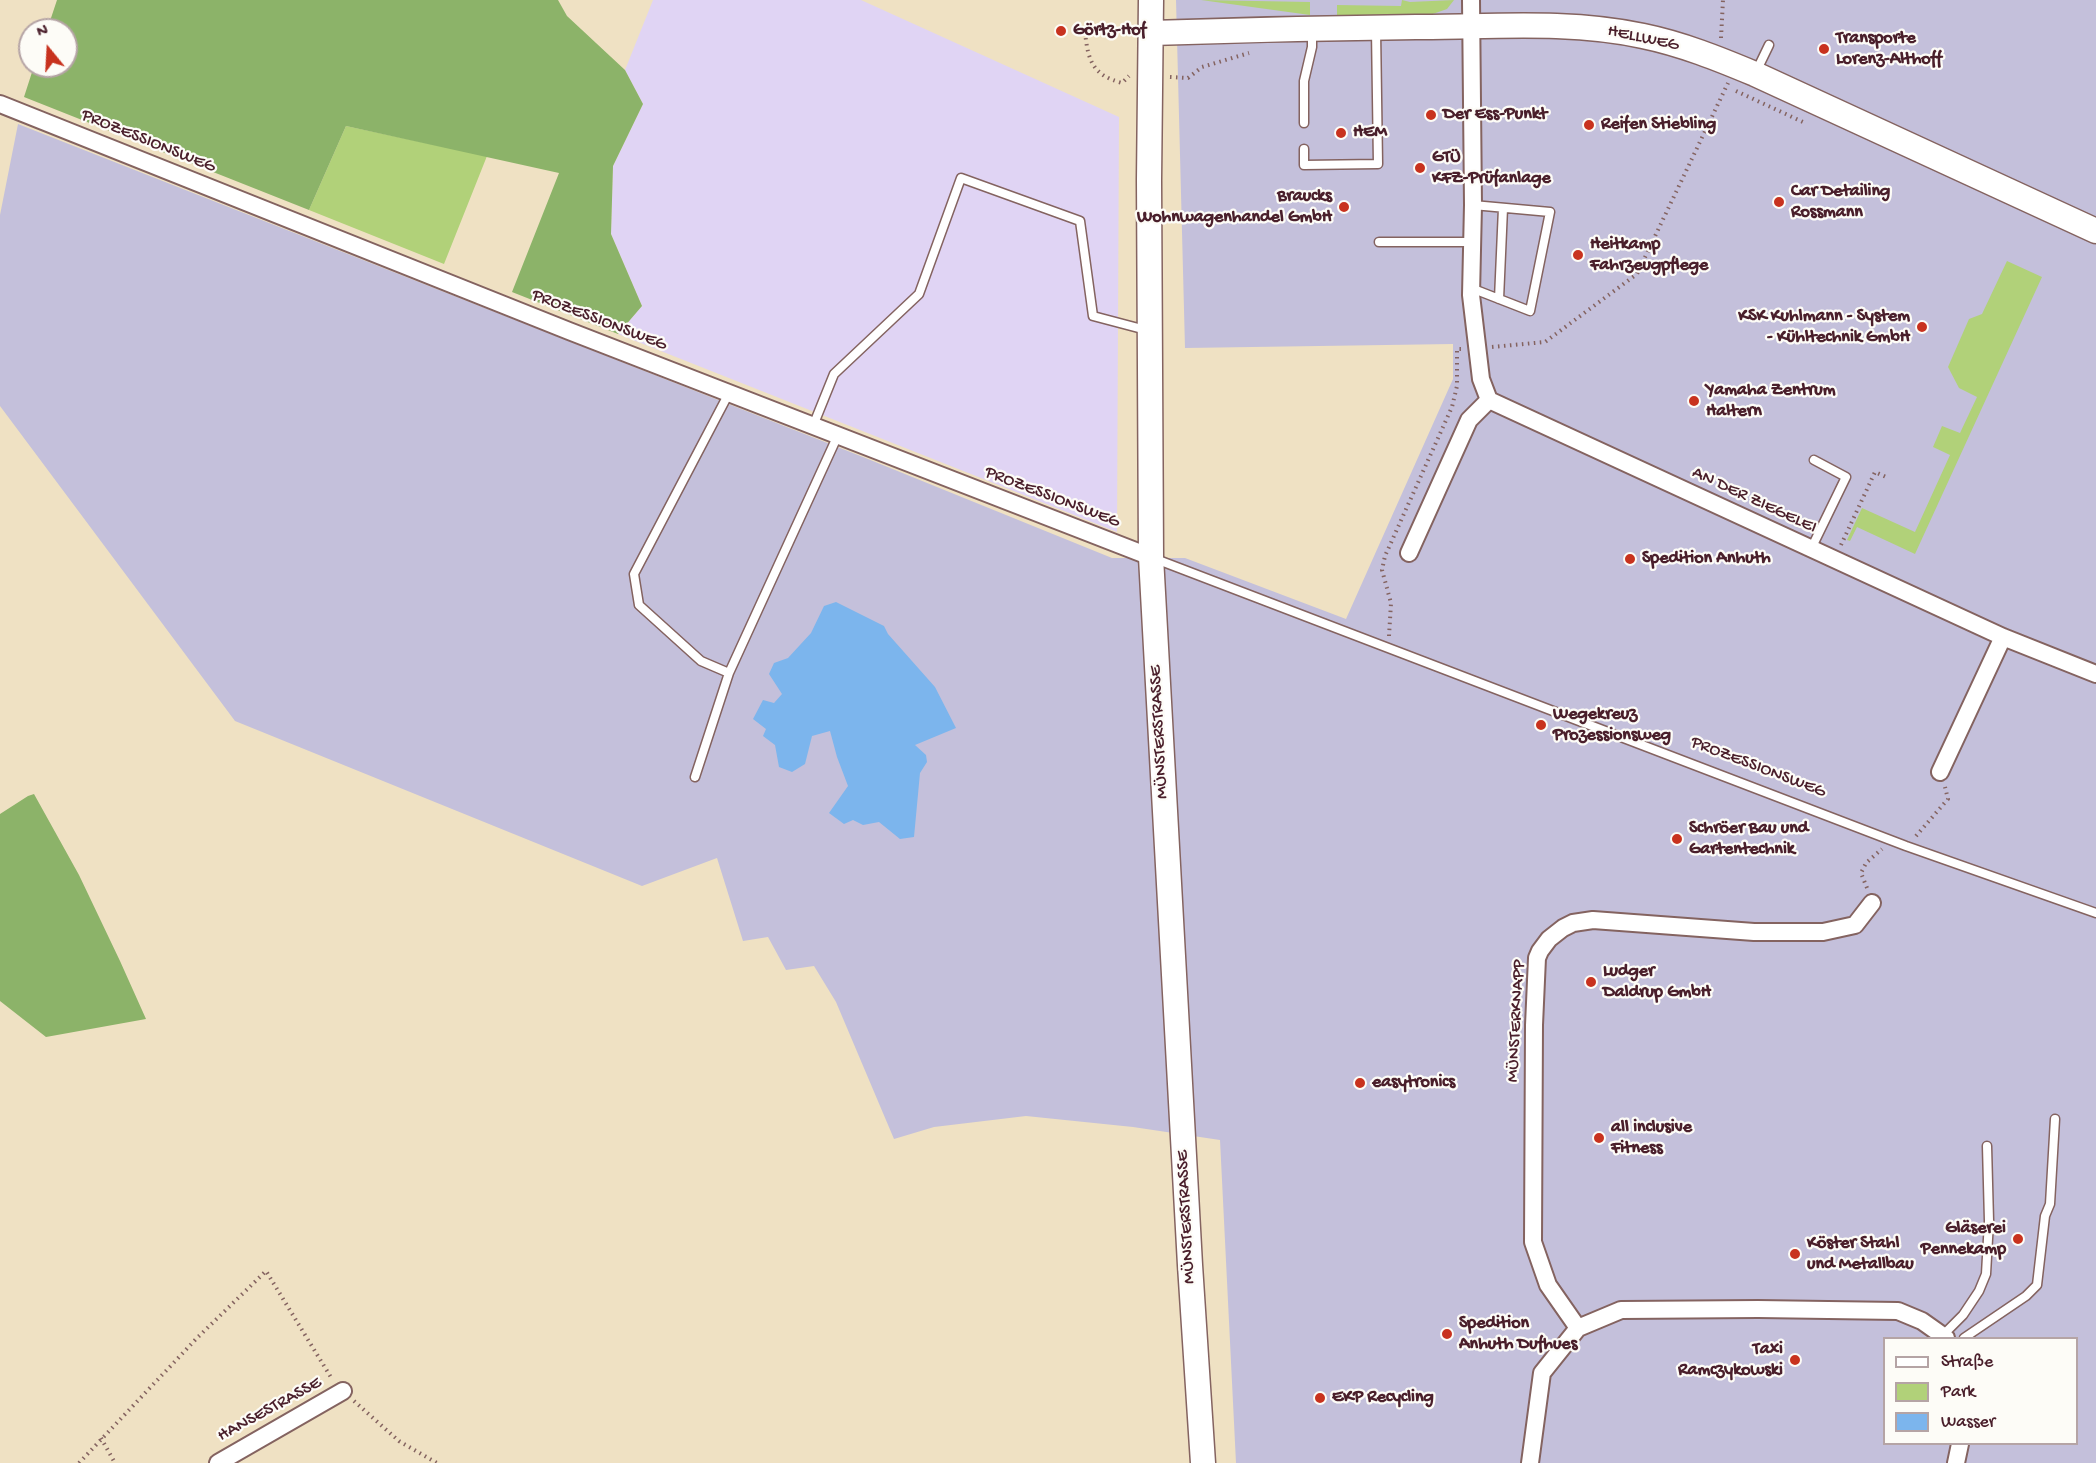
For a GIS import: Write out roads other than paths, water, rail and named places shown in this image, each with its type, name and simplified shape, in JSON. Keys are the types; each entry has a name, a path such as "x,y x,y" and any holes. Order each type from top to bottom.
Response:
{"main road":[{"name":"MÜNSTERSTRASSE","path":"1151,0 1149,331 1151,557 1203,1463"},
{"name":"HELLWEG","path":"1151,33 1312,28 1551,26 1615,31 1672,44 1739,76 2096,231"}],"street":[{"path":"1409,554 1469,420 1489,400 1481,379 1471,288 1473,205 1471,0"},
{"name":"PROZESSIONSWEG","path":"0,104 729,393 1151,557"},
{"name":"AN DER ZIEGELEI","path":"1489,400 2003,638 2096,674"},
{"path":"1941,772 2003,638"},
{"name":"MÜNSTERKNAPP","path":"1578,1328 1548,1285 1533,1242 1534,1025 1537,957 1544,945 1563,928 1573,923 1593,920 1754,932 1823,932 1855,925 1872,903"},
{"path":"1530,1463 1542,1373 1578,1328 1622,1310 1898,1311 1922,1321 1944,1337"},
{"name":"HANSESTRASSE","path":"218,1463 342,1391"},
{"path":"1956,1463 1960,1445"}],"lane":[{"path":"1304,123 1304,81 1312,48 1312,28"},
{"path":"1304,149 1304,165 1378,164 1376,28"},
{"path":"1739,76 1769,45"},
{"path":"813,426 834,374 919,294 961,178 1080,221 1092,316 1149,331"},
{"path":"1471,288 1530,311 1550,212 1473,205"},
{"path":"1499,299 1503,208"},
{"path":"1378,242 1472,242"},
{"path":"729,393 634,574 639,605 701,661 729,673"},
{"path":"695,777 729,673 838,435"},
{"path":"1812,549 1846,477 1814,460"},
{"name":"PROZESSIONSWEG","path":"1151,557 1906,846 2096,913"},
{"path":"1965,1337 2026,1296 2037,1285 2045,1216 2051,1195 2055,1119"},
{"path":"1944,1337 1979,1291 1986,1274 1989,1221 1987,1146"}],"water":[{"path":"836,602 884,626 888,634 935,687 956,728 915,745 926,755 927,762 920,773 914,837 900,839 879,822 863,825 853,820 844,824 829,813 848,786 830,731 812,736 805,764 792,772 779,767 775,745 763,736 766,729 753,719 763,700 774,703 782,694 769,674 774,663 788,658 811,633 824,606"}],"place":[{"name":"Görtz-Hof","path":"1061,31"},
{"name":"Transporte Lorenz-Althoff","path":"1824,49"},
{"name":"Der Ess-Punkt","path":"1431,115"},
{"name":"Reifen Stiebling","path":"1589,125"},
{"name":"HEM","path":"1341,133"},
{"name":"GTÜ KFZ-Prüfanlage","path":"1420,168"},
{"name":"Car Detailing Rossmann","path":"1779,202"},
{"name":"Braucks Wohnwagenhandel GmbH","path":"1344,207"},
{"name":"Heitkamp Fahrzeugpflege","path":"1578,255"},
{"name":"KSK Kuhlmann - System - Kühltechnik GmbH","path":"1922,327"},
{"name":"Yamaha Zentrum Haltern","path":"1694,401"},
{"name":"Spedition Anhuth","path":"1630,559"},
{"name":"Wegekreuz Prozessionsweg","path":"1541,725"},
{"name":"Schröer Bau und Gartentechnik","path":"1677,839"},
{"name":"Ludger Daldrup GmbH","path":"1591,982"},
{"name":"easytronics","path":"1360,1083"},
{"name":"all inclusive Fitness","path":"1599,1138"},
{"name":"Gläserei Pennekamp","path":"2018,1239"},
{"name":"Köster Stahl und Metallbau","path":"1795,1254"},
{"name":"Spedition Anhuth Dufhues","path":"1447,1334"},
{"name":"Taxi Ramczykowski","path":"1795,1360"},
{"name":"EKP Recycling","path":"1320,1398"}]}
